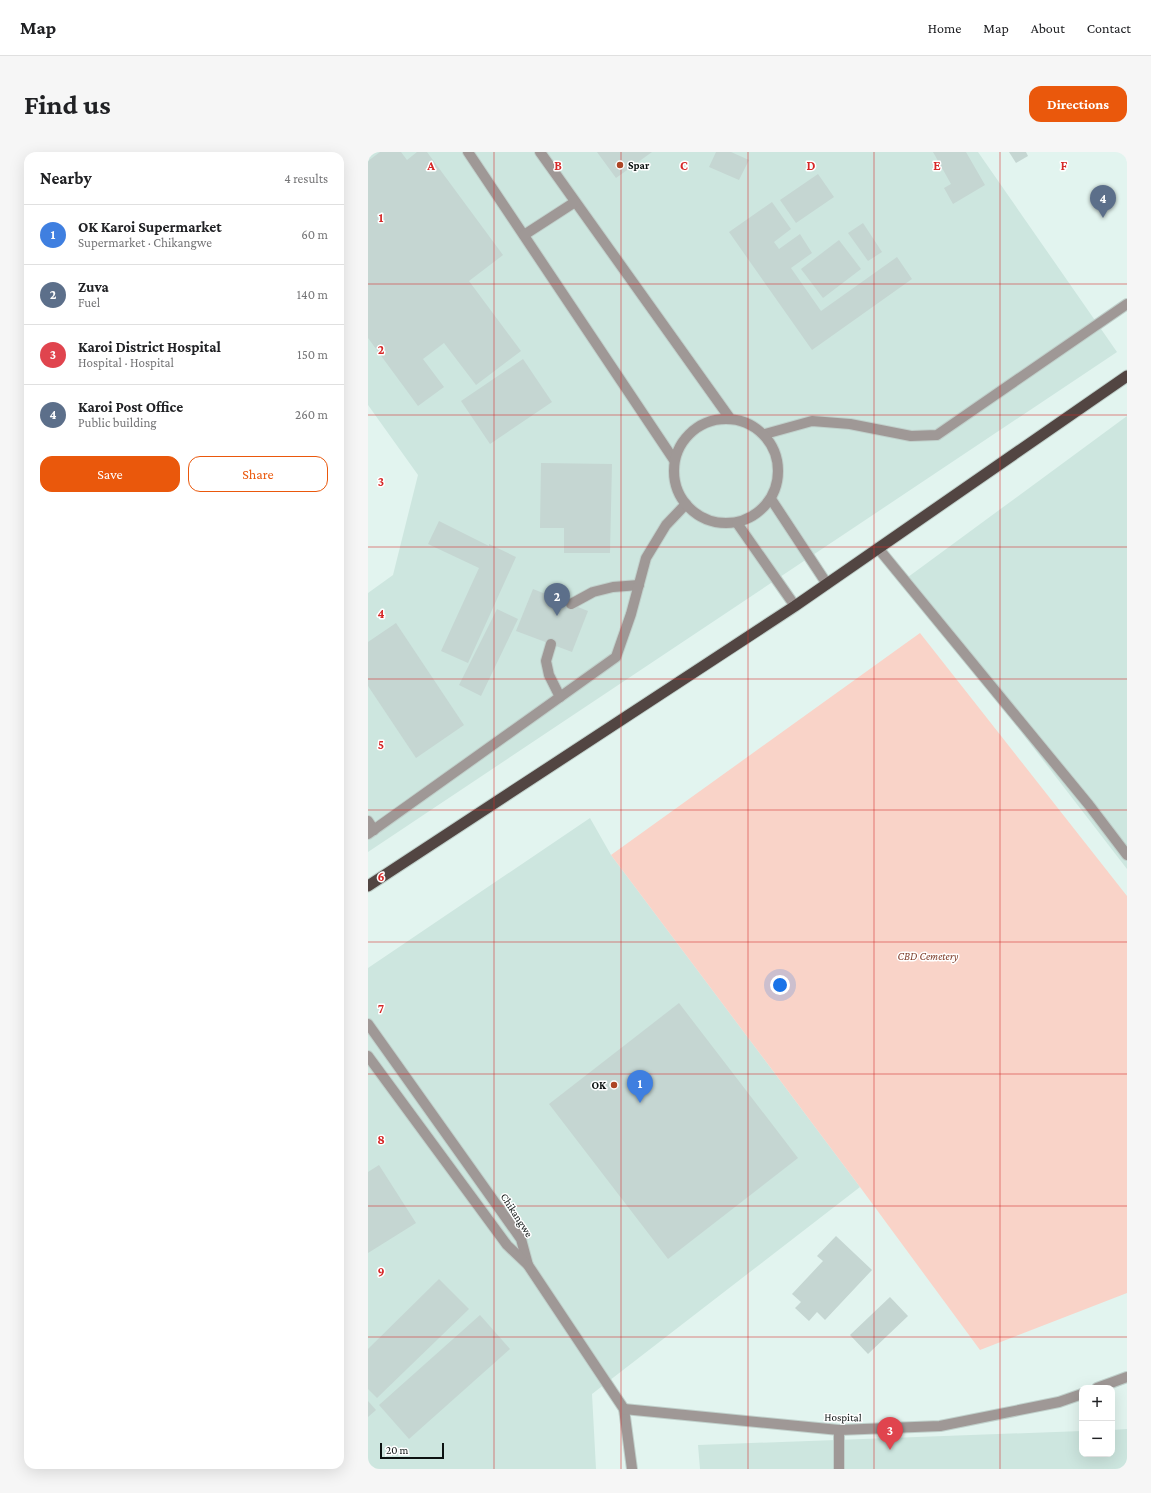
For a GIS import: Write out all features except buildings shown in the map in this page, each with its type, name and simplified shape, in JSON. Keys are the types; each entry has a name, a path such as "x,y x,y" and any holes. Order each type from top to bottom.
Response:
{"highway":[{"path":"368,886 795,606 1127,376"}],"street":[{"path":"468,152 674,460"},
{"path":"540,152 729,417"},
{"path":"524,235 575,202"},
{"path":"765,434 812,421 850,424 911,436 936,435 1127,304"},
{"path":"729,417 749,422 765,434 779,465 771,499 757,514 738,523 715,523 695,514 674,486 674,460 685,437 704,422 729,417"},
{"path":"771,499 827,584"},
{"path":"368,821 371,832 616,657 631,614 646,558 666,524 686,504"},
{"path":"738,523 795,606"},
{"path":"878,548 1089,805 1127,855"},
{"path":"570,604 593,592 613,587 639,584"},
{"path":"551,644 546,661 549,675 560,697"},
{"name":"Chikangwe","path":"368,1024 521,1240 528,1266"},
{"path":"368,1056 506,1245 528,1266 624,1409 632,1469"},
{"path":"1105,1385 1127,1377"},
{"name":"Hospital","path":"624,1409 839,1430 940,1426 1059,1402 1079,1395"},
{"path":"839,1430 839,1469"}],"shaded area":[{"path":"368,152 978,152 1117,352 368,852 368,593 393,575 418,475 368,405"},
{"path":"1127,416 1127,869 904,580"},
{"path":"590,818 611,855 860,1187 592,1394 596,1469 368,1469 368,968"},
{"path":"1127,1429 1127,1469 700,1469 698,1445 1079,1431 1079,1457 1115,1457 1115,1430"}],"green space":[{"name":"CBD Cemetery","path":"920,633 1127,896 1127,1293 980,1350 860,1187 611,855"}],"place":[{"name":"Spar","path":"620,165"},
{"name":"Karoi Post Office","path":"1103,218"},
{"name":"Zuva","path":"557,616"},
{"name":"OK","path":"614,1085"},
{"name":"OK Karoi Supermarket","path":"640,1103"},
{"name":"Karoi District Hospital","path":"890,1450"}]}
